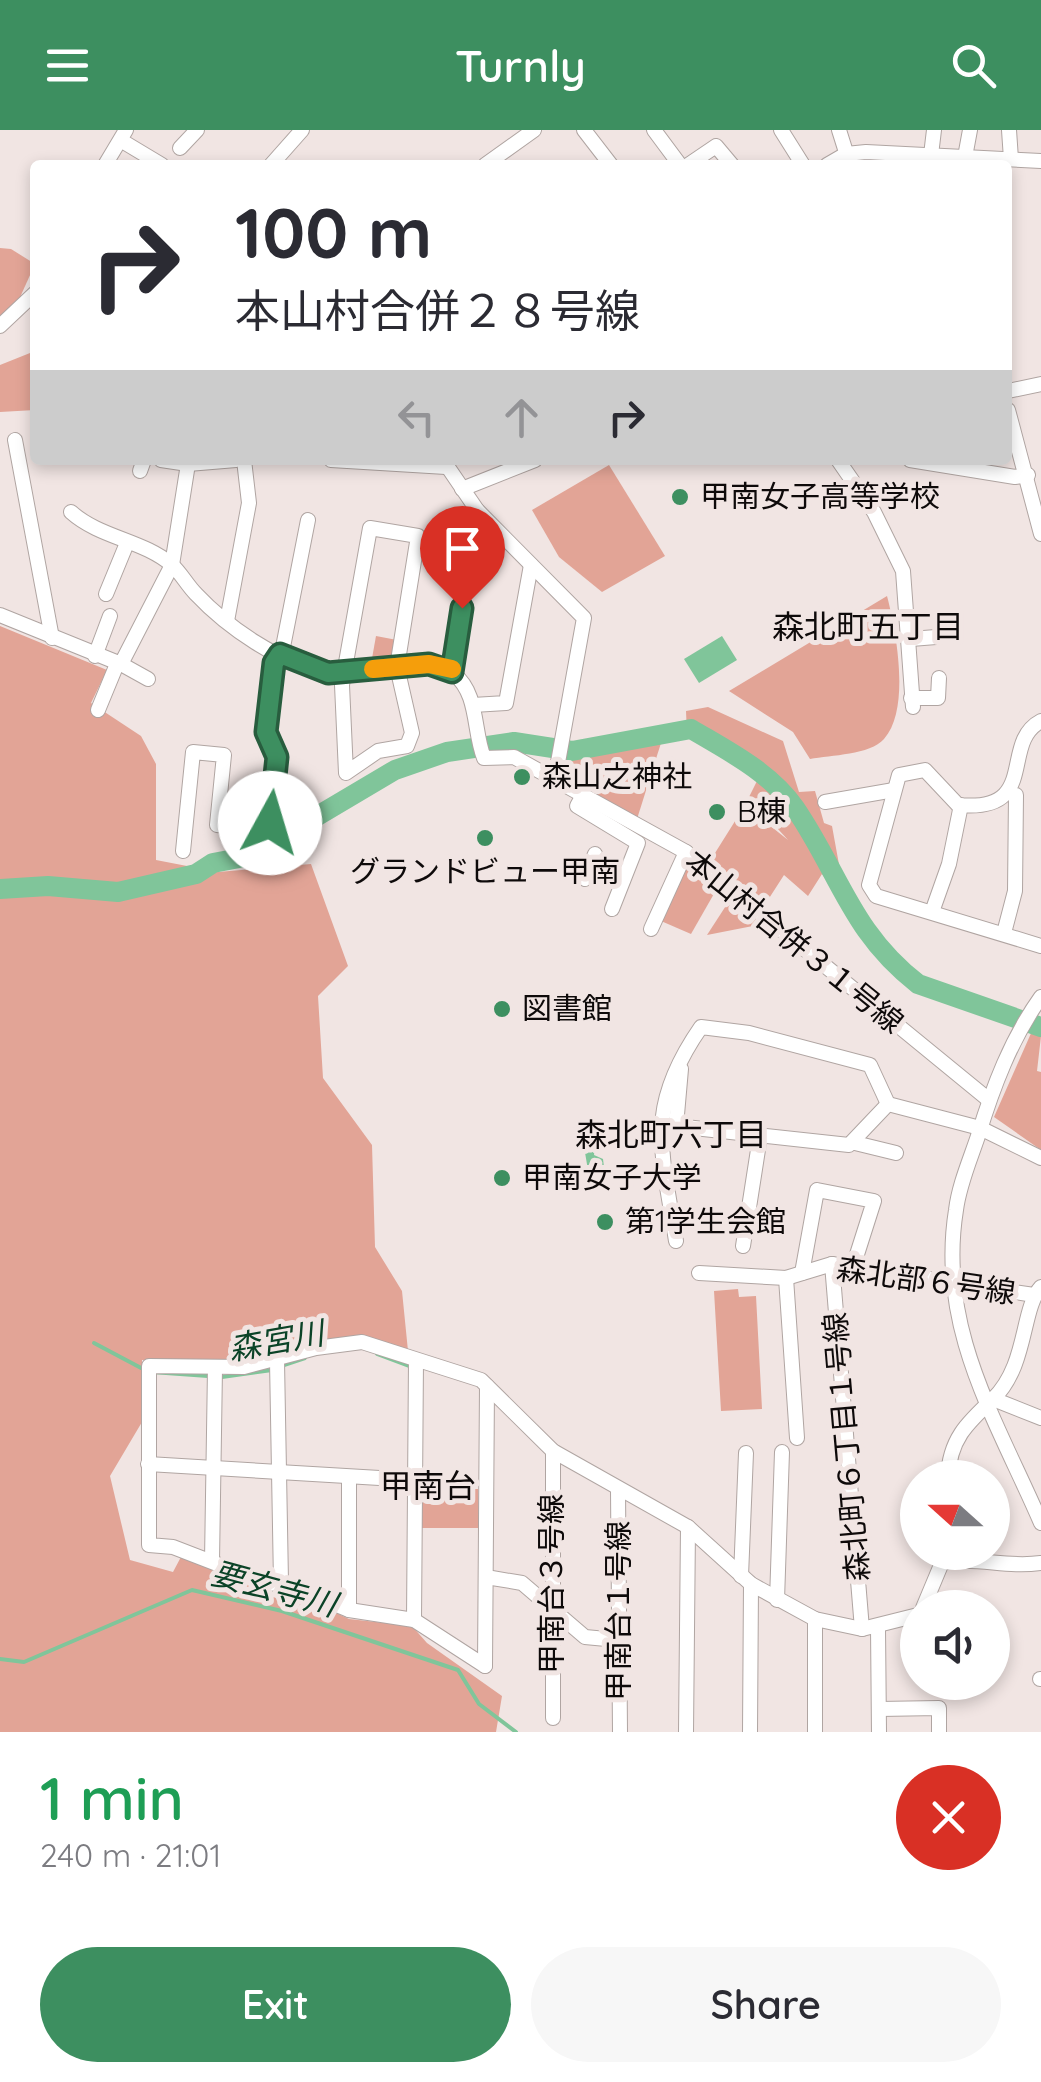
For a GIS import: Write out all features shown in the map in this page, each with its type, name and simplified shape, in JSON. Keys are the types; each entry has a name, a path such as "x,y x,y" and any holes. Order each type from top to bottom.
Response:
{"street":[{"path":"180,148 197,130"},
{"path":"275,160 302,130"},
{"path":"492,160 534,130"},
{"path":"584,130 607,160"},
{"path":"654,130 676,160"},
{"path":"780,130 800,160"},
{"path":"839,130 848,160 1041,161"},
{"path":"934,130 939,159"},
{"path":"965,158 970,130"},
{"path":"1009,130 1011,159"},
{"path":"108,160 124,136 155,160"},
{"path":"695,160 716,146 728,160"},
{"path":"0,326 30,297"},
{"path":"1012,390 1041,384"},
{"path":"1012,423 1041,534"},
{"path":"15,440 52,638"},
{"path":"98,710 172,565 188,465"},
{"path":"227,622 249,503 245,465"},
{"path":"445,465 477,510 584,618 556,774"},
{"path":"462,489 522,465"},
{"path":"841,465 893,546 903,571 911,639 912,703 938,698 939,678"},
{"path":"941,465 1015,477 1028,475"},
{"path":"452,672 477,510"},
{"path":"71,512 86,526 172,565 227,622 280,654 328,673 429,664 452,672 466,687 474,706 506,703 530,565"},
{"path":"182,851 194,752 224,756 217,826 262,830 270,823 277,757 266,732 274,663 280,654 308,520"},
{"path":"370,528 418,536 397,667 412,732 407,746 378,751 346,773 345,672 370,528"},
{"path":"106,594 127,543"},
{"path":"0,616 148,679"},
{"path":"95,656 110,616"},
{"path":"911,639 936,637"},
{"name":"本山村合併３１号線","path":"474,706 476,736 484,758 514,757 556,774 583,795 686,852 988,1100"},
{"path":"1004,933 1015,890 1016,795 1031,732 1041,721"},
{"path":"1016,795 1007,802 961,805 918,769 900,775 869,885 876,896 1041,946"},
{"path":"825,802 894,790"},
{"path":"583,795 578,806 638,842 612,909"},
{"path":"932,912 949,864 961,805"},
{"path":"651,929 686,852"},
{"path":"590,867 623,880"},
{"path":"1041,996 988,1100 956,1207 952,1281 960,1336 1041,1523"},
{"path":"676,1241 659,1125 682,1056 702,1027 749,1033 870,1065 888,1104"},
{"path":"682,1056 676,1126 760,1137 855,1143 896,1153"},
{"path":"888,1104 980,1128 1041,1158"},
{"path":"855,1143 888,1104"},
{"path":"743,1246 760,1137"},
{"path":"802,1273 817,1190 874,1202 853,1266"},
{"name":"森北部６号線","path":"700,1273 786,1278 832,1264 1037,1291"},
{"name":"森北町６丁目１号線","path":"832,1264 879,1732"},
{"path":"786,1278 797,1438"},
{"path":"949,1460 959,1432 1008,1384 1037,1291"},
{"path":"487,1386 485,1666 414,1620 349,1610 281,1582 269,1584 173,1547 149,1546 149,1366 215,1368 277,1361 316,1348 362,1342 487,1386 553,1451 688,1527 746,1580 778,1600 815,1619 870,1629 900,1620"},
{"path":"414,1620 416,1360"},
{"path":"277,1361 281,1582"},
{"path":"212,1561 215,1368"},
{"path":"988,1402 1041,1418"},
{"name":"甲南台３号線","path":"553,1451 553,1718"},
{"path":"778,1600 782,1452"},
{"path":"746,1453 750,1732"},
{"path":"148,1464 281,1476 413,1480"},
{"path":"349,1478 349,1610"},
{"name":"甲南台１号線","path":"618,1490 620,1732"},
{"path":"686,1732 688,1527"},
{"path":"1010,1568 1041,1564"},
{"path":"486,1577 522,1583 585,1637 617,1640"},
{"path":"815,1619 815,1732"},
{"path":"879,1709 938,1708 938,1732"}],"shaded area":[{"path":"0,248 11,249 30,261 30,275 17,304 0,316"},
{"path":"30,353 30,410 0,412 0,365"},
{"path":"609,465 665,556 602,592 559,557 532,510"},
{"path":"887,596 897,648 899,690 892,726 878,744 810,759 793,732 729,691"},
{"path":"0,626 107,670 91,703 141,736 156,764 156,860 218,872 311,864 348,966 318,996 323,1078 372,1145 375,1247 402,1291 408,1351 364,1336 247,1361 142,1360 142,1422 110,1476 130,1560 173,1572 182,1555 267,1589 265,1598 299,1595 349,1619 412,1626 427,1643 502,1696 496,1732 0,1732"},
{"path":"376,636 397,640 388,663 371,664"},
{"path":"722,636 737,660 699,683 684,659"},
{"path":"708,707 783,741 799,792 815,791 824,823 832,826 840,870 862,915 855,922 822,874 808,896 784,875 766,903 710,861 742,810 753,812 788,840 756,805 747,801 759,777 687,734 686,711"},
{"path":"661,743 637,819 567,779 563,771 566,758"},
{"path":"688,860 719,885 691,934 661,921"},
{"path":"731,898 763,924 707,935"},
{"path":"1032,1031 1041,1036 1037,1071 1041,1072 1041,1150 994,1117"},
{"path":"597,1134 594,1155 603,1159 605,1175 589,1176 582,1135"},
{"path":"738,1289 739,1297 756,1296 762,1409 721,1411 714,1291"},
{"path":"421,1489 478,1489 479,1528 421,1528"}],"waterway":[{"path":"0,889 48,886 118,892 196,874 213,863 250,856 395,770 447,752 514,742 572,751 691,729 748,763 785,795 862,923 895,964 918,984 1041,1027"},
{"name":"森宮川","path":"94,1343 143,1369"},
{"name":"森宮川","path":"377,1354 409,1366"},
{"name":"森宮川","path":"281,1366 305,1358"},
{"name":"森宮川","path":"152,1372 222,1377 272,1370"},
{"name":"要玄寺川","path":"0,1659 24,1662 192,1590 282,1611 458,1670 479,1704 516,1732"}],"slow traffic":[{"path":"373,669 429,664 452,669"}],"place":[{"name":"甲南女子高等学校","path":"680,497"},
{"name":"森山之神社","path":"522,777"},
{"name":"B棟","path":"717,812"},
{"name":"グランドビュー甲南","path":"485,838"},
{"name":"図書館","path":"502,1009"},
{"name":"甲南女子大学","path":"502,1178"},
{"name":"第1学生会館","path":"605,1222"}],"district":[{"name":"森北町五丁目","path":"868,627"},
{"name":"森北町六丁目","path":"671,1135"},
{"name":"甲南台","path":"428,1486"}],"route":[{"path":"270,823 277,757 266,732 274,663 280,654 328,673 429,664 452,672 462,608"}]}
